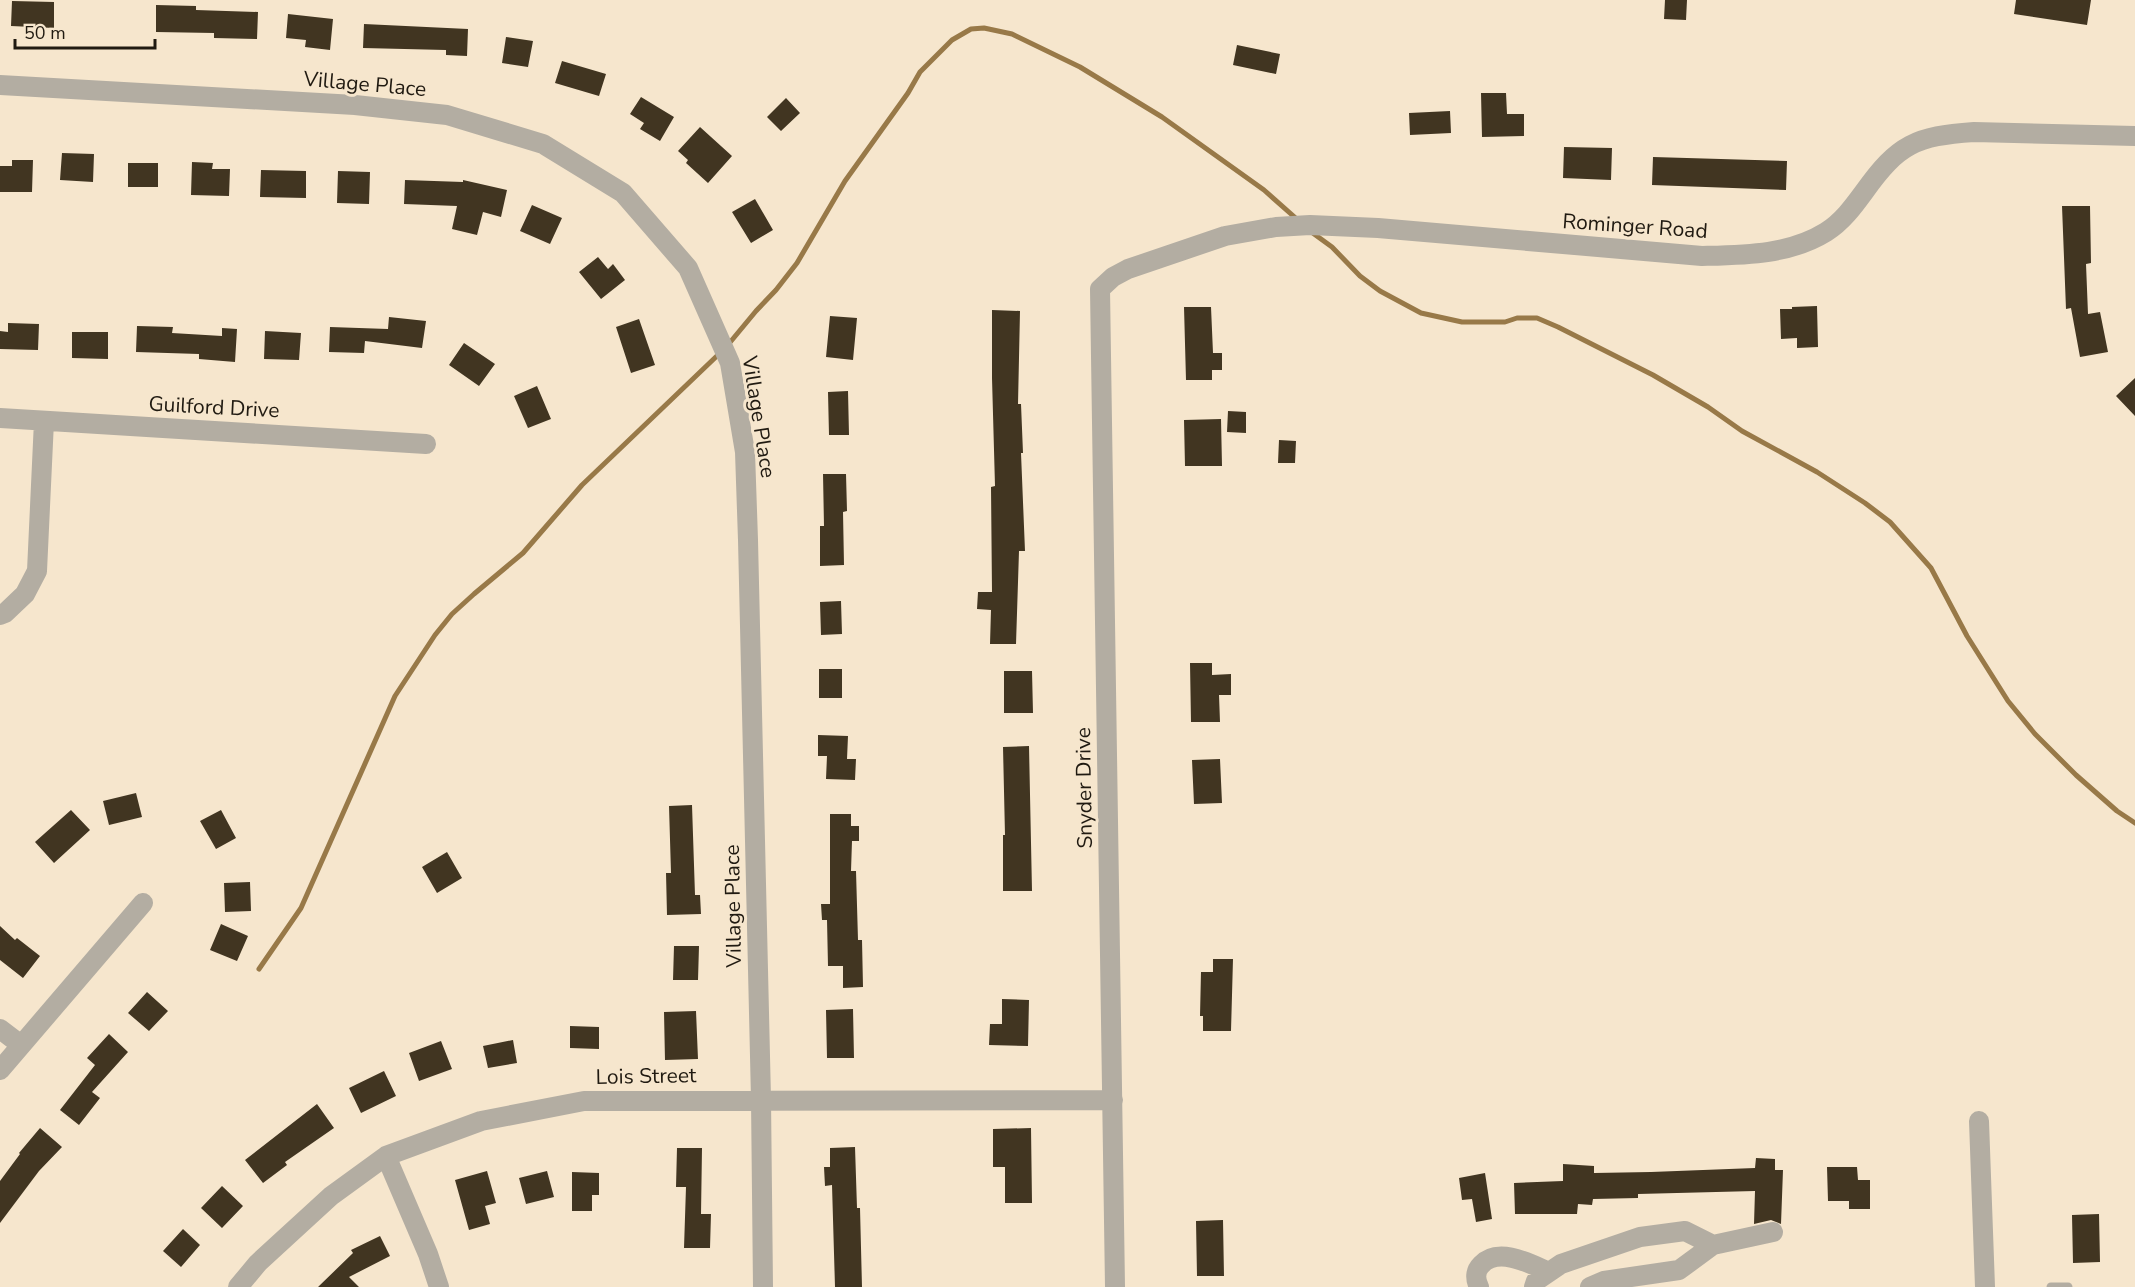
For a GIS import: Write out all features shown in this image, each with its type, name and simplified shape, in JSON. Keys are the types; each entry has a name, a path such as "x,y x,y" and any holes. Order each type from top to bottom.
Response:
{"street":[{"name":"Village Place","path":"0,85 355,105 447,115 543,144 623,193 688,267 730,363 745,452 761,1099 763,1287"},
{"name":"Rominger Road","path":"1101,289 1113,277 1128,269 1226,236 1276,227 1310,225 1378,228 1701,256 1767,252 1803,244 1840,222 1893,155 1907,145 1923,139 1974,132 2135,136"},
{"name":"Snyder Drive","path":"1101,289 1115,1287"},
{"name":"Guilford Drive","path":"0,418 426,444"},
{"path":"0,615 25,594 37,571 44,421"},
{"path":"0,1070 143,903"},
{"path":"0,1029 21,1045"},
{"name":"Lois Street","path":"238,1287 258,1263 331,1196 386,1156 481,1121 584,1101 1113,1100"},
{"path":"1979,1121 1985,1287"},
{"path":"386,1156 428,1254 439,1287"},
{"path":"1534,1287 1536,1281 1561,1264 1640,1238 1685,1231 1713,1245"},
{"path":"1590,1287 1604,1281 1679,1270 1713,1245 1773,1232"},
{"path":"1479,1287 1476,1281 1477,1269 1486,1260 1499,1256 1526,1261 1549,1272"}],"lane":[{"path":"2051,1287 2068,1287"}],"building":[{"path":"1665,0 1687,0 1686,20 1664,19"},
{"path":"2016,0 2091,0 2087,25 2014,14"},
{"path":"12,1 54,2 54,28 11,26"},
{"path":"156,5 196,6 196,10 258,12 257,39 214,38 214,33 156,32"},
{"path":"288,14 333,19 330,50 305,47 306,40 286,38"},
{"path":"364,24 468,29 467,56 446,55 446,50 363,48"},
{"path":"506,37 533,41 528,67 502,63"},
{"path":"1237,45 1280,54 1276,74 1233,65"},
{"path":"562,61 606,74 599,96 555,83"},
{"path":"1481,93 1506,93 1507,114 1524,114 1524,136 1482,137"},
{"path":"641,97 674,117 660,141 640,129 644,123 630,114"},
{"path":"786,98 800,113 781,131 767,117"},
{"path":"1450,111 1451,133 1410,135 1409,113"},
{"path":"700,127 732,156 708,183 686,163 688,160 678,151"},
{"path":"1564,147 1612,148 1611,180 1563,178"},
{"path":"62,153 94,154 93,182 60,180"},
{"path":"1653,157 1787,161 1786,190 1652,185"},
{"path":"12,160 33,160 32,192 0,192 0,166 12,166"},
{"path":"192,162 213,163 212,169 230,169 229,196 191,195"},
{"path":"128,163 158,163 158,187 128,187"},
{"path":"261,170 306,171 306,198 260,197"},
{"path":"338,171 370,172 369,204 337,203"},
{"path":"405,180 463,182 463,180 507,190 501,217 483,212 477,235 452,229 457,206 404,204"},
{"path":"755,199 773,230 751,243 732,212"},
{"path":"532,205 562,218 550,244 520,231"},
{"path":"2062,206 2090,206 2091,263 2086,264 2088,314 2100,312 2108,352 2080,357 2071,308 2066,309"},
{"path":"598,257 608,269 613,264 625,280 601,299 579,272"},
{"path":"1817,306 1818,347 1797,348 1797,338 1781,339 1780,309"},
{"path":"1184,307 1211,307 1213,353 1222,353 1222,370 1212,370 1212,380 1186,380"},
{"path":"992,310 1020,311 1018,404 1021,404 1025,551 1019,551 1016,644 990,644 991,610 977,609 978,592 992,592 991,487 995,486"},
{"path":"830,316 857,318 853,360 826,357"},
{"path":"389,317 426,321 422,348 365,341 364,353 329,352 330,327 388,329"},
{"path":"639,319 655,365 631,373 616,327"},
{"path":"8,323 39,324 38,350 0,349 0,331 8,332"},
{"path":"137,326 173,327 172,333 222,336 222,328 237,329 235,362 199,359 199,354 136,352"},
{"path":"265,331 301,333 299,360 264,359"},
{"path":"72,332 108,332 108,359 72,358"},
{"path":"464,343 495,364 479,386 449,365"},
{"path":"2135,378 2135,416 2116,396"},
{"path":"537,386 551,419 528,428 514,396"},
{"path":"848,391 849,435 829,435 828,392"},
{"path":"1228,411 1246,412 1246,433 1227,432"},
{"path":"1221,419 1222,466 1185,466 1184,420"},
{"path":"1279,440 1296,441 1295,463 1278,463"},
{"path":"823,474 846,474 847,511 843,512 844,565 820,566 820,526 824,526"},
{"path":"841,601 842,634 821,635 820,602"},
{"path":"1190,663 1212,663 1212,675 1231,674 1231,695 1219,695 1220,722 1191,722"},
{"path":"819,669 842,669 842,698 819,698"},
{"path":"1004,671 1032,671 1033,713 1004,713"},
{"path":"818,735 848,736 847,759 856,759 855,780 826,779 827,756 818,756"},
{"path":"1029,746 1032,891 1003,891 1003,835 1005,835 1003,747"},
{"path":"1220,759 1222,803 1194,804 1192,760"},
{"path":"136,793 142,817 109,825 103,801"},
{"path":"692,805 695,895 700,895 701,914 667,915 666,873 671,873 669,806"},
{"path":"71,810 90,830 54,863 35,842"},
{"path":"221,810 236,838 216,849 200,821"},
{"path":"830,814 851,814 851,826 859,826 859,841 852,841 851,871 856,871 858,940 862,940 863,987 843,988 843,966 828,966 827,920 822,920 821,904 830,904"},
{"path":"447,852 462,878 437,893 422,867"},
{"path":"250,882 251,911 225,912 224,883"},
{"path":"221,924 248,936 237,961 210,950"},
{"path":"0,926 15,940 17,938 40,956 23,978 0,960"},
{"path":"674,946 699,946 698,980 673,980"},
{"path":"1213,959 1233,959 1231,1031 1203,1031 1203,1016 1200,1016 1201,972 1213,972"},
{"path":"147,992 168,1011 149,1031 128,1013"},
{"path":"1002,999 1029,1000 1028,1046 989,1045 990,1024 1002,1024"},
{"path":"853,1009 854,1058 827,1058 826,1010"},
{"path":"696,1011 698,1059 665,1060 664,1012"},
{"path":"570,1026 599,1027 599,1049 570,1048"},
{"path":"109,1034 128,1052 92,1092 100,1098 79,1125 60,1110 95,1065 87,1058"},
{"path":"513,1040 517,1063 488,1068 483,1046"},
{"path":"441,1041 452,1069 419,1081 409,1053"},
{"path":"384,1071 396,1096 361,1113 349,1088"},
{"path":"317,1104 334,1128 285,1162 287,1165 263,1183 245,1160"},
{"path":"40,1128 62,1147 39,1171 0,1223 0,1181"},
{"path":"1031,1128 1032,1203 1005,1203 1005,1167 993,1167 993,1129"},
{"path":"855,1147 857,1208 860,1208 862,1287 835,1287 832,1185 825,1186 824,1167 830,1167 830,1148"},
{"path":"677,1148 702,1148 701,1214 711,1214 710,1248 684,1248 686,1187 676,1187"},
{"path":"1756,1158 1775,1159 1775,1170 1783,1170 1781,1224 1771,1220 1754,1224 1755,1191 1638,1194 1638,1198 1593,1199 1592,1205 1578,1204 1577,1214 1515,1214 1514,1183 1563,1181 1563,1164 1594,1166 1594,1173 1651,1172 1755,1168"},
{"path":"1827,1167 1857,1167 1858,1180 1870,1180 1870,1209 1849,1209 1849,1201 1828,1201"},
{"path":"487,1171 496,1203 485,1206 490,1224 469,1230 455,1180"},
{"path":"547,1171 554,1197 526,1204 519,1178"},
{"path":"572,1172 599,1173 599,1195 592,1195 592,1211 572,1211"},
{"path":"1485,1173 1492,1219 1476,1222 1472,1199 1462,1200 1459,1178"},
{"path":"222,1186 243,1206 222,1228 201,1208"},
{"path":"2099,1214 2100,1262 2073,1263 2072,1215"},
{"path":"1223,1220 1224,1276 1197,1276 1196,1221"},
{"path":"183,1229 200,1245 181,1267 163,1251"},
{"path":"380,1236 390,1256 349,1277 359,1287 318,1287 353,1253 351,1250"}],"waterway":[{"path":"727,346 797,263 845,181 908,93 920,72 952,40 971,29 984,28 1012,34 1080,67 1162,117 1264,190 1299,221"},
{"path":"1310,231 1332,247 1360,276 1380,291 1421,313 1462,322 1505,322 1517,318 1537,318 1653,375 1708,407 1742,431 1817,472 1865,503 1890,522 1931,568 1967,636 2008,701 2035,734 2076,775 2117,811 2135,823"},
{"path":"259,969 301,908 395,696 435,635 452,614 523,553 582,485 720,353"}]}
